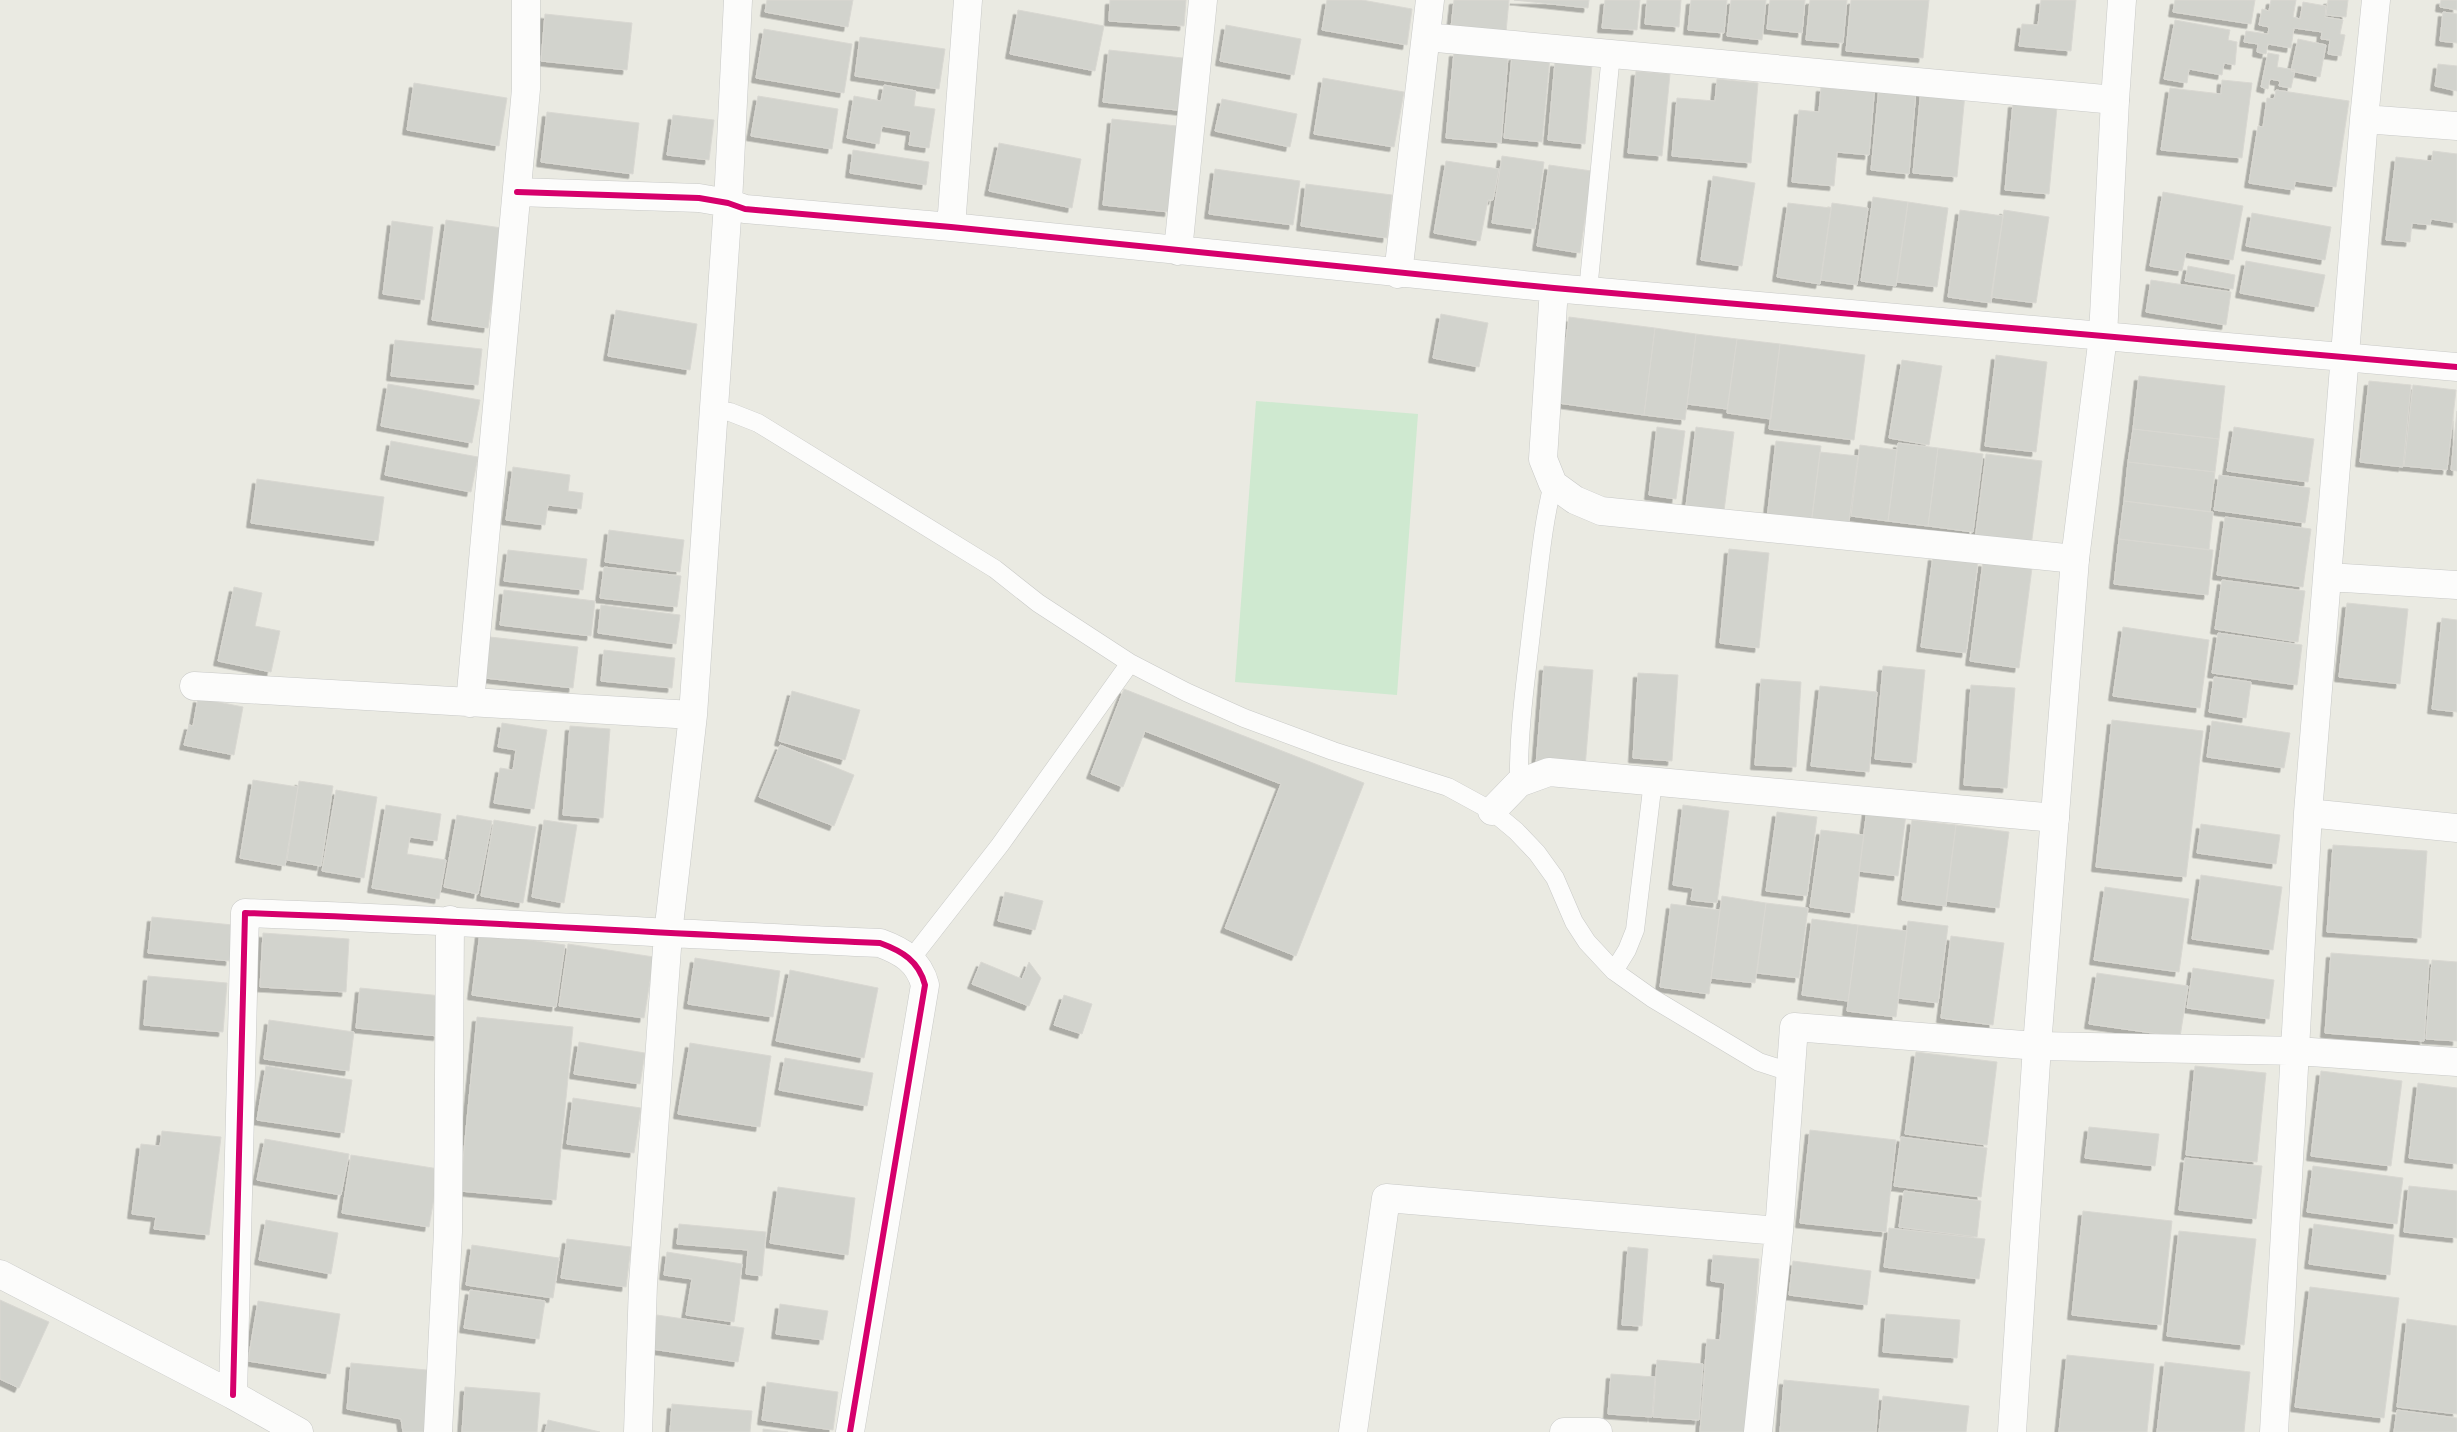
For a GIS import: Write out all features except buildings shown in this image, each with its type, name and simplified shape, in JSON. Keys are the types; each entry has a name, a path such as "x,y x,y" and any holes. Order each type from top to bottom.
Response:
{"street":[{"path":"470,703 526,89 526,0"},
{"path":"638,1432 643,1284 668,934 693,715 728,203 738,0"},
{"path":"951,227 968,0"},
{"path":"1178,251 1204,0"},
{"path":"1398,274 1430,0"},
{"path":"2012,1432 2036,1046 2056,818 2075,559 2103,336 2122,0"},
{"path":"2274,1432 2308,813 2344,356 2376,0"},
{"path":"1426,37 2115,100"},
{"path":"2364,118 2457,126"},
{"path":"516,192 698,198 745,208 951,227 1398,274 2457,367"},
{"path":"1554,288 1543,459 1553,484 1575,500 1601,511 2075,559"},
{"path":"2328,577 2457,585"},
{"path":"194,686 693,715"},
{"path":"1492,811 1519,784 1549,772 2056,818"},
{"path":"2308,813 2457,828"},
{"path":"233,1395 245,913 450,920 668,934 880,943 894,948 911,959 922,972 925,985 850,1432"},
{"path":"438,1432 448,1232 450,920"},
{"path":"1758,1432 1779,1231 1794,1026 2036,1046 2296,1051 2457,1062"},
{"path":"1353,1432 1386,1198 1779,1231"},
{"path":"0,1274 233,1395 299,1432"},
{"path":"1564,1432 1598,1432"}],"lane":[{"path":"1588,291 1611,54"},
{"path":"714,410 730,412 758,423 995,569 1038,603 1130,663 1186,692 1244,718 1333,751 1448,787 1492,811 1537,853 1555,878 1574,922 1587,942 1614,971 1652,998 1759,1062 1790,1072"},
{"path":"1519,784 1518,758 1526,674 1545,512 1553,484"},
{"path":"911,959 1012,829 1130,663"},
{"path":"1614,971 1627,950 1635,930 1653,781"}],"green space":[{"path":"1256,401 1418,414 1397,695 1235,682"}],"cycle path":[{"path":"517,192 699,198 728,203 745,209 951,227 1554,288 2457,367"},
{"path":"233,1395 245,913 404,919 880,943 909,958 919,969 925,985 850,1432"}]}
